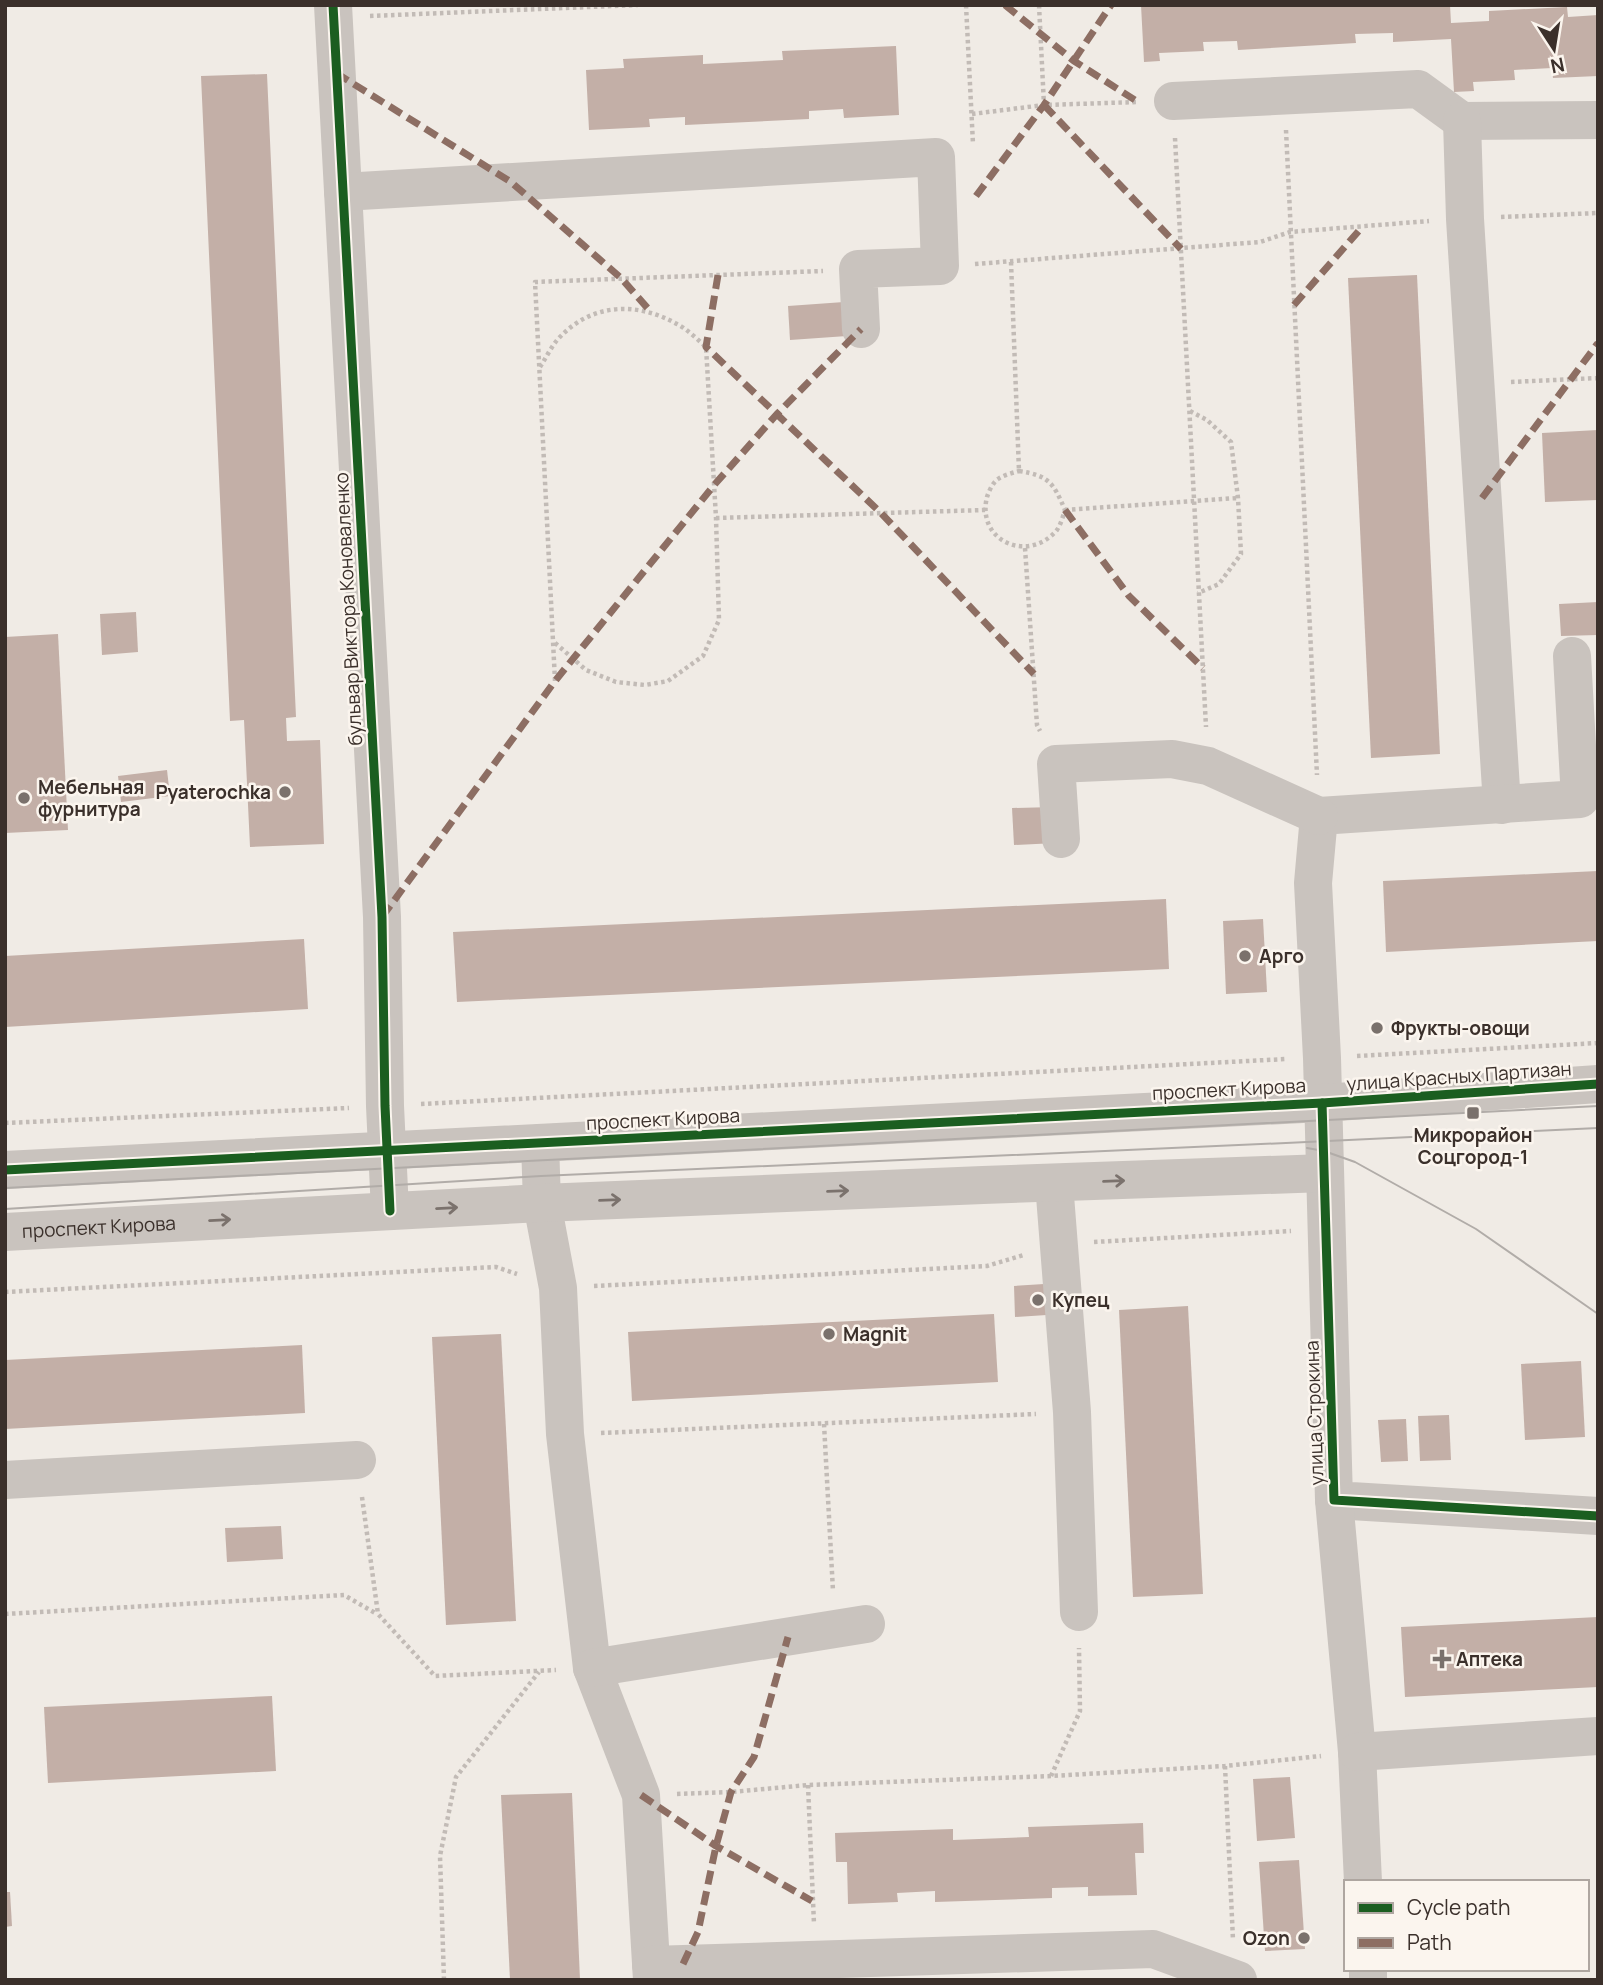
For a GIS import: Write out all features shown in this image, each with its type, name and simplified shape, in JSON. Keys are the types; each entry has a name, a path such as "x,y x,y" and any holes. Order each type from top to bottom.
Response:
{"street":[{"name":"бульвар Виктора Коноваленко","path":"333,11 382,917 385,1106 390,1211"},
{"path":"1173,101 1418,89 1462,121 1598,120"},
{"path":"1462,121 1465,219 1502,804"},
{"path":"343,192 936,157 940,266 859,269 861,329"},
{"path":"1061,839 1056,764 1172,759 1208,766 1318,816 1580,799 1572,656"},
{"name":"улица Строкина","path":"1318,816 1313,883 1322,1058 1334,1500 1598,1516"},
{"name":"улица Красных Партизан","path":"1322,1103 1598,1084"},
{"name":"проспект Кирова","path":"5,1170 1322,1103"},
{"path":"540,1143 542,1203 558,1288 565,1434 592,1668 641,1795 651,1972 816,1960 1153,1949 1236,1979"},
{"name":"проспект Кирова","path":"5,1232 542,1203 1325,1173"},
{"path":"1054,1183 1072,1412 1079,1612"},
{"path":"5,1480 357,1460"},
{"path":"1334,1500 1357,1752 1363,1880"},
{"path":"592,1668 850,1627"},
{"path":"1357,1752 1598,1736"}],"path":[{"path":"333,11 638,5"},
{"path":"966,5 974,155"},
{"path":"1039,5 1044,106"},
{"path":"1284,94 1318,816"},
{"path":"972,114 1044,106 1173,101 1208,766"},
{"path":"940,266 1260,242 1290,232 1465,219 1598,213"},
{"path":"979,250 979,264"},
{"path":"1011,262 1019,471"},
{"path":"555,681 535,282 859,269"},
{"path":"539,369 558,340 579,322 604,310 626,308 651,312 678,324 706,347 716,518 719,620 703,656 668,681 645,685 616,682 586,670 553,642"},
{"path":"1475,384 1598,378"},
{"path":"1189,411 1207,420 1231,442 1241,554 1219,584 1198,593"},
{"path":"1019,471 1035,473 1055,486 1065,509 1059,527 1047,539 1025,548 1002,541 992,531 985,510 988,494 996,480 1019,471"},
{"path":"1065,509 1238,498"},
{"path":"716,518 985,510"},
{"path":"1025,548 1037,725 1056,764"},
{"path":"5,1123 1598,1043"},
{"path":"5,1292 496,1267 558,1288 987,1266 1058,1244 1326,1230"},
{"path":"565,1434 1072,1412"},
{"path":"824,1424 850,1627"},
{"path":"357,1460 378,1614"},
{"path":"5,1614 344,1595 378,1614 435,1676 592,1668"},
{"path":"1051,1776 1080,1711 1079,1612"},
{"path":"444,1980 439,1856 456,1777 540,1671"},
{"path":"641,1795 1225,1766 1357,1752"},
{"path":"1225,1766 1236,1979"},
{"path":"808,1785 816,1960"}],"building":[{"path":"1141,5 1450,5 1451,23 1489,21 1489,11 1567,7 1568,17 1598,15 1598,76 1553,78 1552,68 1514,70 1515,80 1473,82 1474,91 1454,92 1451,39 1393,42 1393,33 1355,34 1356,43 1238,50 1237,41 1203,42 1204,51 1159,53 1160,61 1144,62"},
{"path":"896,46 899,115 844,118 843,109 809,111 809,119 685,125 685,117 649,119 650,127 589,130 586,70 624,68 623,59 703,55 703,64 783,60 782,51"},
{"path":"267,74 296,717 286,718 287,741 320,740 324,844 250,847 244,720 230,721 201,76"},
{"path":"1417,275 1440,754 1371,758 1348,278"},
{"path":"844,302 847,336 790,340 788,306"},
{"path":"1598,430 1598,500 1545,502 1542,433"},
{"path":"1598,602 1598,635 1561,636 1559,604"},
{"path":"136,612 138,652 102,655 100,614"},
{"path":"58,634 68,830 5,833 5,637"},
{"path":"167,770 170,796 121,802 118,776"},
{"path":"1054,807 1056,843 1014,845 1012,808"},
{"path":"1598,871 1598,941 1386,952 1383,881"},
{"path":"1166,899 1169,969 457,1002 453,932"},
{"name":"Арго","path":"1263,919 1267,992 1226,994 1223,921"},
{"path":"304,939 308,1009 5,1027 5,956"},
{"name":"Купец","path":"1060,1283 1062,1314 1015,1317 1014,1286"},
{"path":"1188,1306 1203,1594 1133,1597 1119,1310"},
{"path":"994,1314 998,1382 632,1401 628,1332"},
{"path":"501,1334 516,1621 446,1625 432,1337"},
{"path":"302,1345 305,1413 5,1429 5,1360"},
{"path":"1581,1361 1585,1437 1525,1440 1521,1364"},
{"path":"1449,1415 1451,1460 1420,1461 1418,1416"},
{"path":"1406,1419 1408,1461 1381,1462 1378,1420"},
{"path":"281,1526 283,1559 227,1562 225,1528"},
{"path":"1598,1617 1598,1687 1405,1697 1401,1627"},
{"path":"272,1696 276,1771 48,1783 44,1707"},
{"path":"1290,1777 1295,1838 1257,1841 1253,1779"},
{"path":"572,1793 580,1980 510,1980 501,1795"},
{"path":"1143,1823 1144,1853 1135,1853 1137,1895 1088,1896 1088,1887 1052,1888 1052,1898 935,1902 935,1891 897,1893 898,1902 848,1904 847,1862 836,1862 835,1833 953,1829 953,1840 1029,1837 1028,1827"},
{"path":"1299,1860 1305,1949 1265,1951 1259,1862"},
{"path":"5,1892 10,1892 12,1926 5,1927"}],"tram line":[{"path":"5,1188 1598,1106"},
{"path":"5,1209 541,1176 1598,1128"},
{"path":"1307,1148 1355,1162 1476,1229 1598,1314"}],"marked path":[{"path":"1005,5 1074,61 1138,102"},
{"path":"976,196 1044,105 1111,5"},
{"path":"336,73 511,182 621,278 651,312"},
{"path":"1044,105 1181,249"},
{"path":"1294,305 1363,226"},
{"path":"718,275 706,347 881,513 1034,674"},
{"path":"382,917 555,681 715,484 777,414 861,329"},
{"path":"1482,498 1598,343"},
{"path":"1065,510 1129,596 1203,668"},
{"path":"683,1964 698,1932 716,1846 731,1792 754,1757 788,1637"},
{"path":"641,1795 716,1846 812,1901"}],"cycle path":[{"path":"333,5 382,917 385,1106 390,1211"},
{"path":"5,1170 1322,1103 1598,1084"},
{"path":"1322,1103 1334,1500 1598,1516"}],"place":[{"name":"Pyaterochka","path":"285,792"},
{"name":"Мебельная фурнитура","path":"24,798"},
{"name":"Арго","path":"1245,956"},
{"name":"Фрукты-овощи","path":"1377,1028"},
{"name":"Микрорайон Соцгород-1","path":"1473,1113"},
{"name":"Купец","path":"1038,1300"},
{"name":"Magnit","path":"829,1334"},
{"name":"Аптека","path":"1442,1659"},
{"name":"Ozon","path":"1304,1938"}]}
